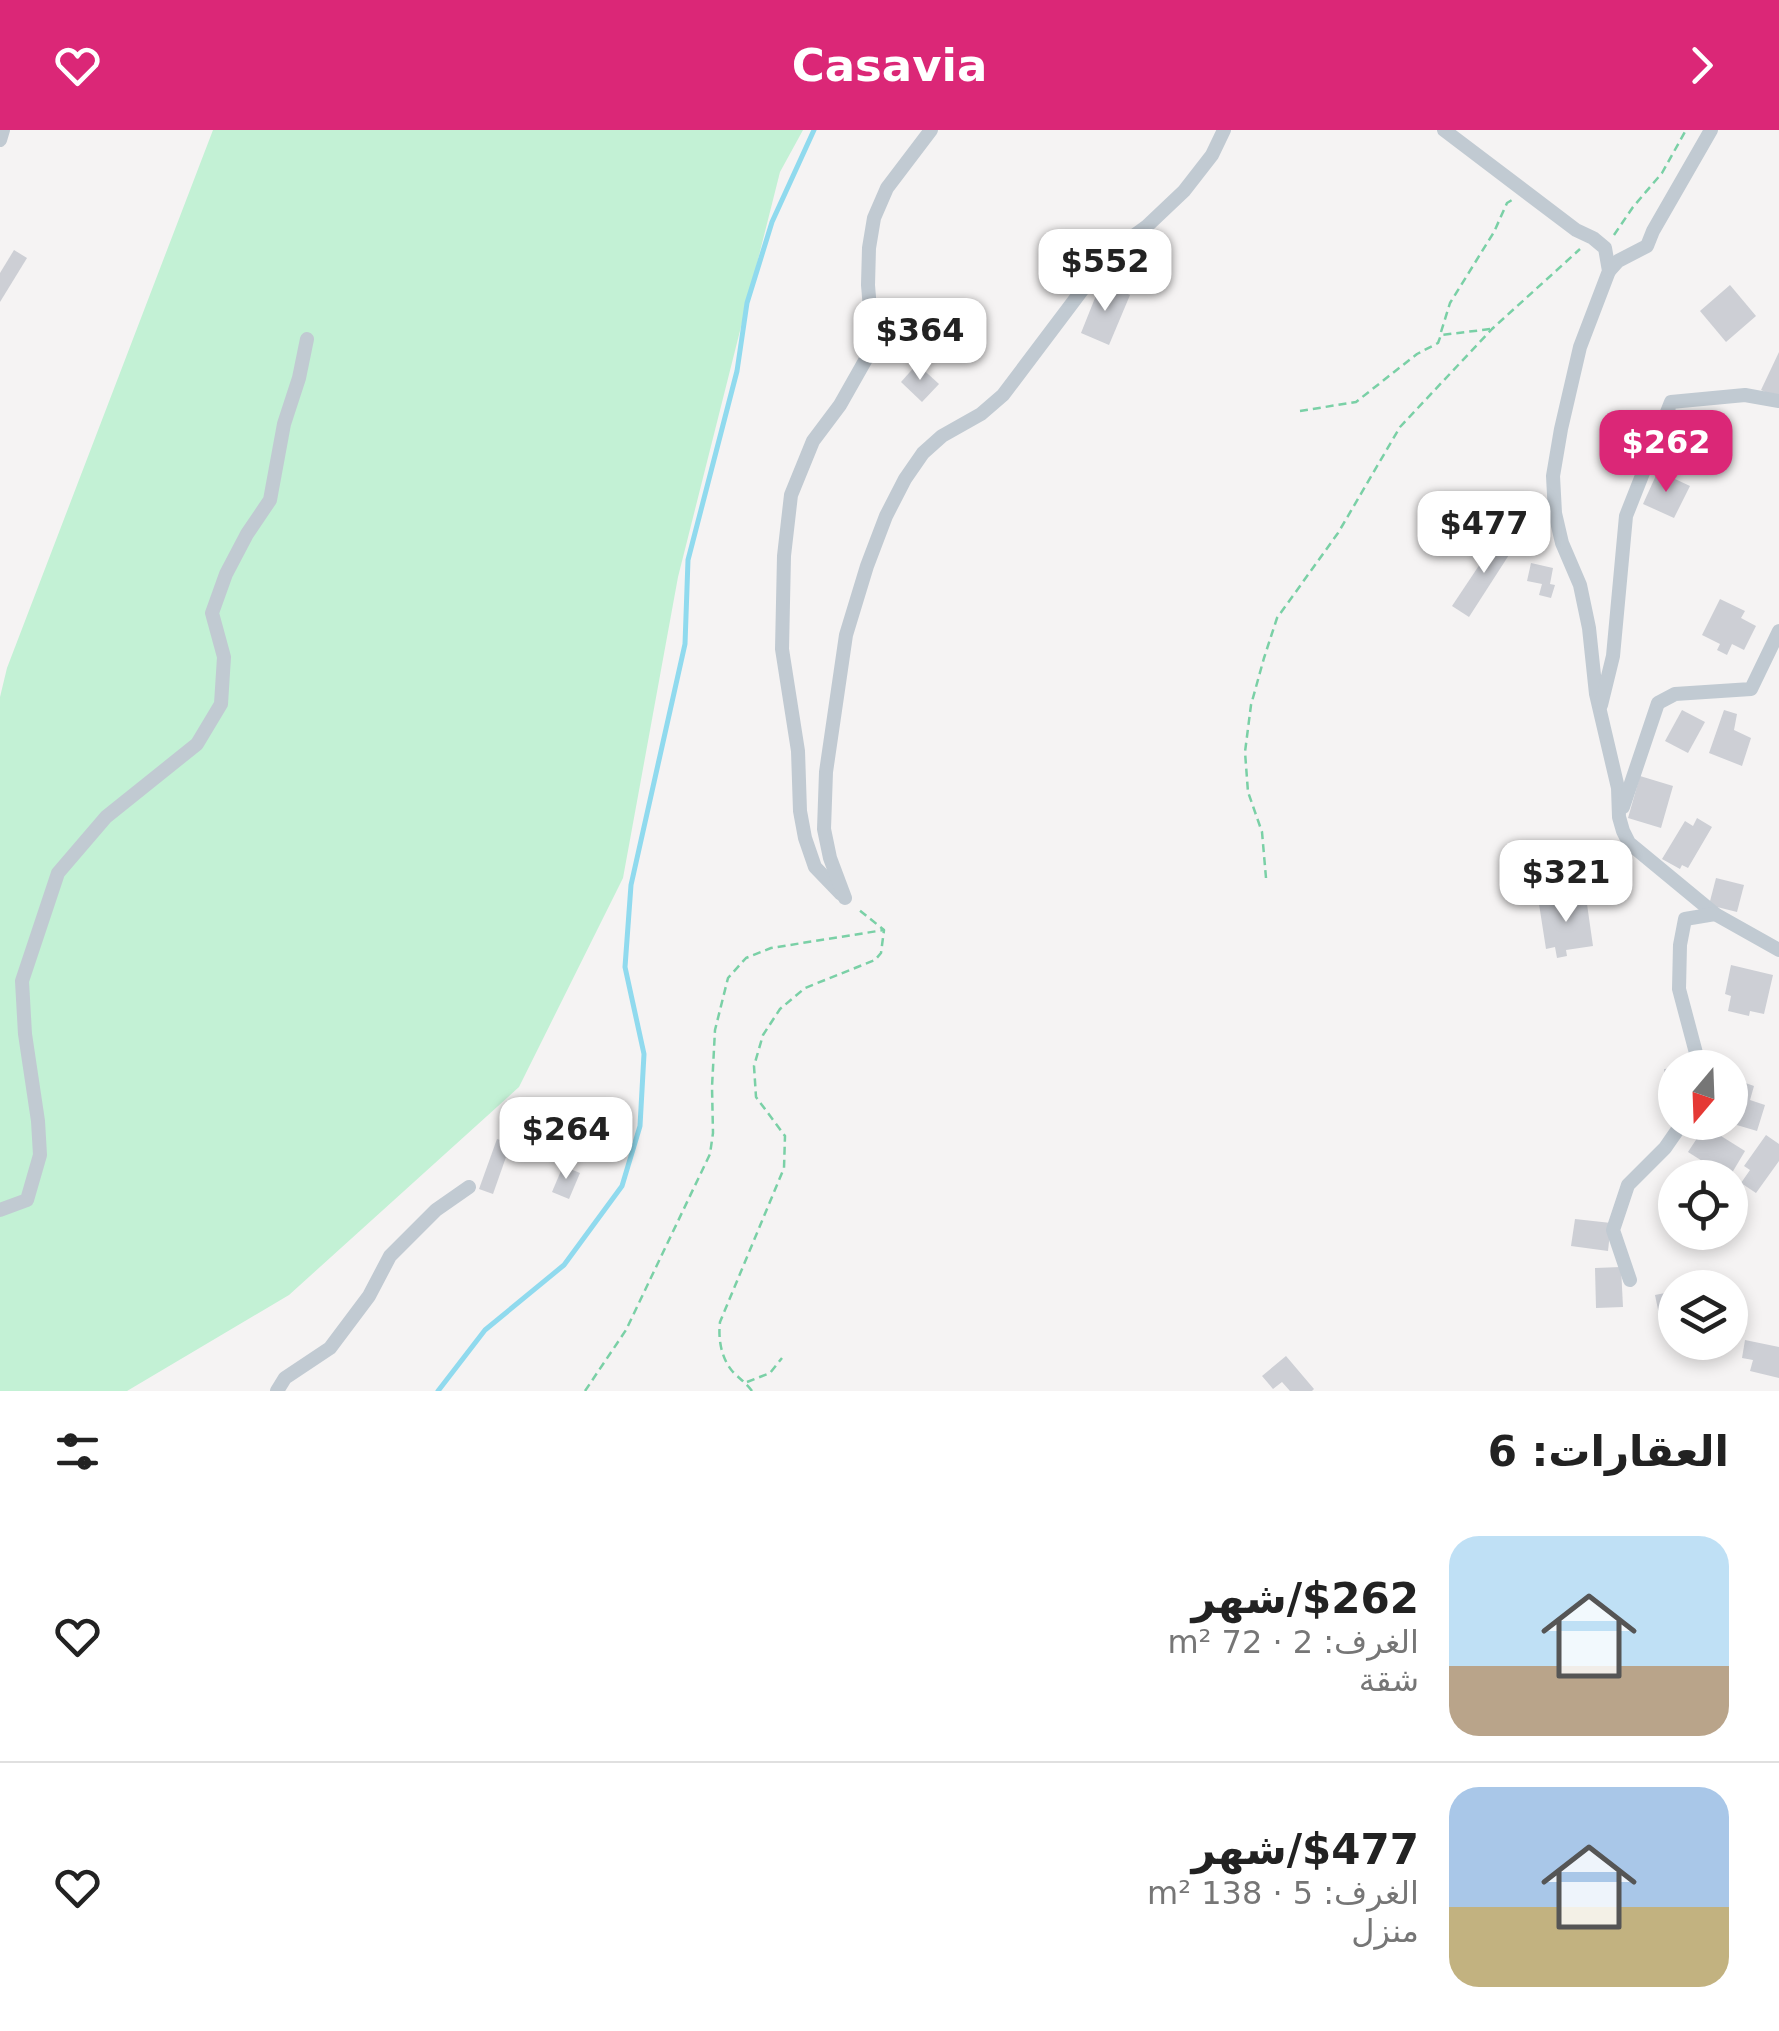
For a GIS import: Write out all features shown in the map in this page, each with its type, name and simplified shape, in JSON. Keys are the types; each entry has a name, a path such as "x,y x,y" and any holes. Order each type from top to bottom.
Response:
{"street":[{"path":"0,140 3,130"},
{"path":"845,898 815,867 800,811 798,751 782,650 784,556 791,494 800,470 813,442 840,405 870,352 869,248 874,218 887,188 931,130"},
{"path":"845,898 824,830 826,772 846,635 866,566 886,516 923,453 1003,395 1110,253 1157,218 1184,191 1212,155 1224,130"},
{"path":"1444,130 1599,244 1609,271"},
{"path":"1711,130 1648,246 1618,261 1609,271 1580,348 1561,429 1553,476 1554,513 1580,585 1596,694 1618,788 1622,831 1629,843 1715,914 1779,950"},
{"path":"0,1210 27,1200 40,1154 24,1034 22,981 58,874 106,817 197,744 221,704 224,657 212,613 226,574 270,500 284,424 307,339"},
{"path":"1600,710 1613,656 1626,516 1671,402 1745,395 1779,401"},
{"path":"1619,817 1658,703 1675,694 1752,688 1779,631"},
{"path":"1695,1050 1679,989 1680,945 1685,918 1715,914"},
{"path":"1630,1280 1613,1230 1628,1185 1671,1140"},
{"path":"278,1391 285,1378 330,1348 369,1296 390,1256 436,1210 468,1187"}],"path":[{"path":"1266,878 1262,832 1248,792 1246,752 1252,705 1277,618 1338,534 1400,427 1492,328 1599,244 1662,172 1686,130"},
{"path":"1438,344 1450,303 1507,204 1525,191"},
{"path":"1300,411 1356,402 1417,354 1438,344 1441,336 1492,328"},
{"path":"845,898 884,930"},
{"path":"752,1391 731,1370 718,1337 720,1322 784,1168 785,1136 756,1098 754,1066 763,1035 780,1008 805,988 875,960 882,952 884,930"},
{"path":"585,1391 626,1330 710,1154 716,1030 728,978 746,958 771,948 884,930"},
{"path":"746,1382 770,1373 782,1358"}],"green space":[{"path":"213,130 803,130 780,172 678,577 623,878 519,1087 289,1295 127,1391 0,1391 0,697 7,668"}],"building":[{"path":"14,250 27,258 0,302 0,273"},
{"path":"1101,283 1130,295 1109,345 1081,333"},
{"path":"1730,285 1756,316 1726,342 1700,311"},
{"path":"1779,352 1779,399 1761,390"},
{"path":"917,364 939,384 922,402 901,382"},
{"path":"1658,471 1690,486 1674,518 1643,504"},
{"path":"1500,534 1516,544 1469,617 1452,606"},
{"path":"1531,563 1553,568 1550,584 1555,585 1551,598 1539,595 1542,584 1527,581"},
{"path":"1720,599 1745,611 1741,618 1756,626 1744,650 1732,644 1727,655 1717,650 1720,644 1702,635"},
{"path":"1682,710 1705,722 1688,753 1665,741"},
{"path":"1724,710 1737,714 1734,730 1751,738 1742,766 1709,753"},
{"path":"1640,776 1673,786 1661,828 1628,818"},
{"path":"1697,818 1712,827 1688,868 1682,865 1680,869 1662,859 1685,821 1693,826"},
{"path":"1716,878 1744,885 1737,912 1709,905"},
{"path":"1586,897 1593,946 1566,950 1567,956 1557,958 1555,947 1546,949 1539,904"},
{"path":"1731,965 1773,975 1764,1014 1750,1011 1749,1016 1728,1011 1731,996 1725,994"},
{"path":"1748,1084 1754,1086 1750,1100 1765,1105 1757,1131 1748,1128"},
{"path":"1766,1135 1779,1144 1779,1161 1756,1193 1748,1188 1748,1160"},
{"path":"497,1139 511,1143 493,1194 479,1189"},
{"path":"1696,1140 1727,1140 1745,1151 1740,1160 1701,1160 1688,1152"},
{"path":"563,1166 580,1173 569,1199 552,1192"},
{"path":"1575,1219 1611,1223 1608,1251 1571,1246"},
{"path":"1621,1267 1623,1307 1596,1308 1595,1268"},
{"path":"1748,1341 1779,1347 1779,1378 1750,1371 1753,1360 1748,1359"},
{"path":"1286,1356 1312,1391 1290,1391 1282,1382 1273,1389 1262,1376"}],"waterway":[{"path":"438,1391 485,1330 564,1265 622,1186 640,1126 644,1054 625,967 631,885 685,644 688,560 737,371 747,303 772,222 814,130"}]}
